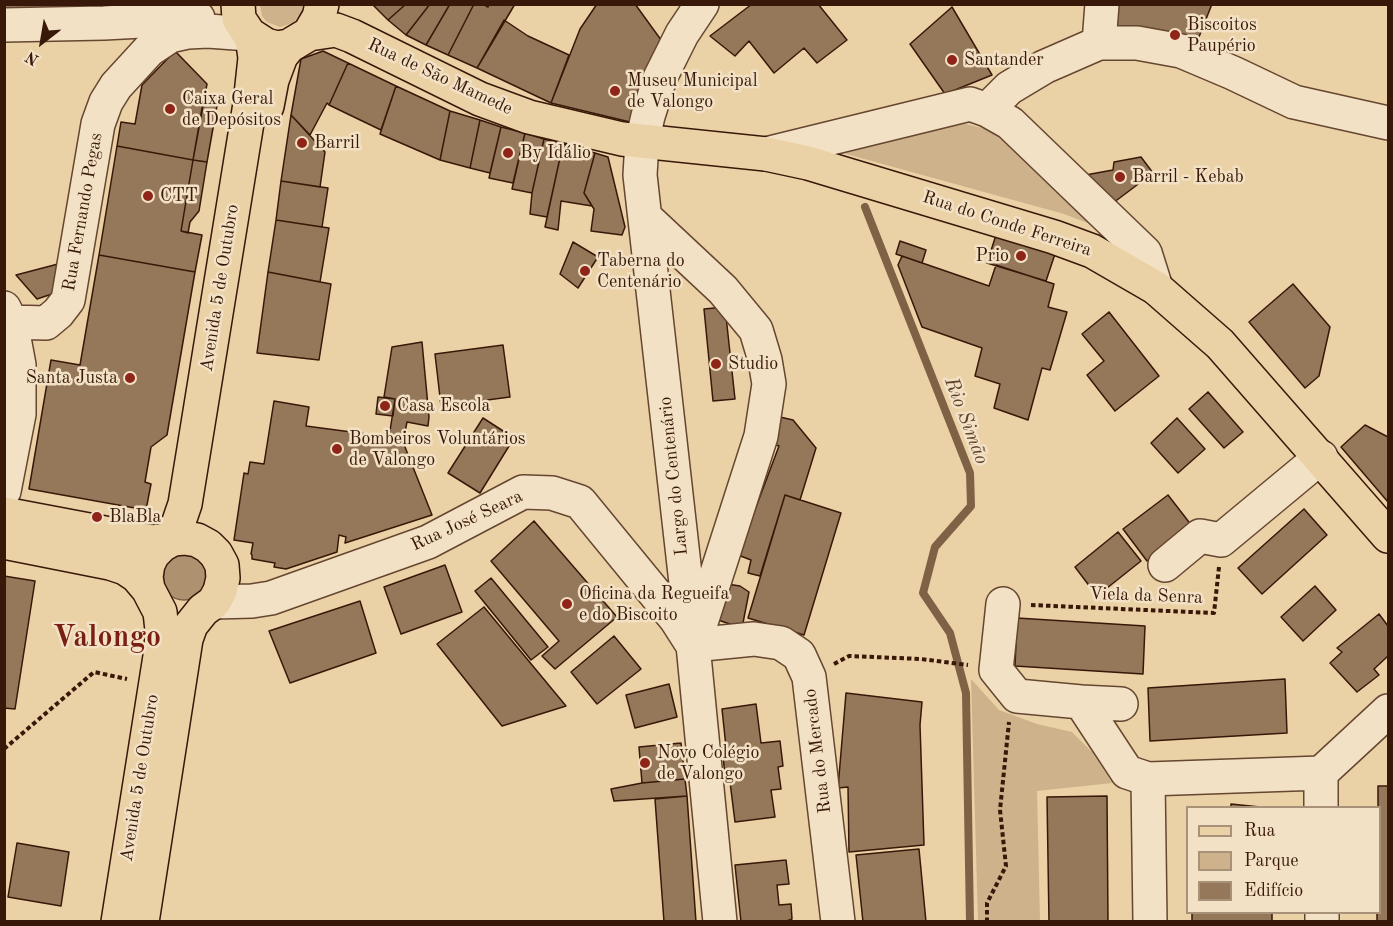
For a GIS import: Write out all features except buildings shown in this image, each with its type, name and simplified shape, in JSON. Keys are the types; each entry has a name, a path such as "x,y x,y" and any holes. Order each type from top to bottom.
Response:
{"main road":[{"name":"Avenida 5 de Outubro","path":"142,921 182,654 191,625 220,591 223,578 222,565 208,546 202,532 200,511 272,80 281,56 319,17 322,4"},
{"name":"Avenida 5 de Outubro","path":"118,921 161,650 160,612 151,595 147,570 153,554 173,539 186,504 250,104 254,68 245,24"},
{"name":"Rua de São Mamede","path":"245,24 266,45 277,48 336,30 496,106 577,130 642,142 766,154"},
{"name":"Rua do Conde Ferreira","path":"766,154 808,162 1054,237 1092,251 1156,288 1220,344 1389,536"},
{"path":"4,514 152,542 191,539 208,546"},
{"path":"4,542 125,568 137,576 164,609 177,614 191,614 208,606"}],"street":[{"name":"Largo do Centenário","path":"702,4 682,34 660,78 642,142 640,175 693,645 720,921"},
{"path":"1099,43 1102,4"},
{"path":"4,25 104,23 150,12 211,17 230,12 245,24"},
{"path":"104,23 133,41 136,50 132,67"},
{"name":"Rua Fernando Pegas","path":"19,414 32,351 46,322 58,313 68,300 98,124 106,102 132,67 149,50 170,36 245,24"},
{"path":"987,110 1008,88 1044,67 1099,43 1137,43 1181,51 1233,72 1294,102 1389,123"},
{"path":"766,154 970,104 987,110 1010,123 1145,253 1156,288"},
{"path":"646,218 723,290 756,330 769,384 761,436 693,645"},
{"path":"4,491 19,414 19,365 8,315 46,322"},
{"path":"1165,565 1200,536 1221,540 1321,457"},
{"name":"Rua José Seara","path":"208,606 272,598 428,542 523,492 552,493 580,502 693,645"},
{"path":"1004,604 996,670 1017,696 1121,704"},
{"name":"Rua do Mercado","path":"693,645 754,639 781,643 799,655 809,677 838,921"},
{"path":"1081,702 1127,772 1148,779 1320,773 1389,711"},
{"path":"1320,773 1321,806"},
{"path":"1148,779 1150,921"}],"path":[{"name":"Viela da Senra","path":"1004,604 1214,613 1221,540"},
{"path":"809,677 849,656 921,659 970,665"},
{"path":"4,749 94,672 135,681"},
{"path":"987,921 987,903 1006,866 1000,810 1009,718"}],"green space":[{"path":"303,4 302,12 293,23 280,27 267,22 262,16 260,5"},
{"path":"959,122 1000,133 1101,228 1064,214 839,152"},
{"path":"971,679 999,710 1037,724 1072,732 1092,752 1112,783 1037,791 1040,921 978,921"}],"shaded area":[{"path":"184,554 200,561 207,577 200,593 184,600 168,593 161,577 168,561"}],"waterway":[{"name":"Rio Simão","path":"865,207 970,473 971,506 935,547 923,593 950,633 966,693 970,922"}],"place":[{"name":"Biscoitos Paupério","path":"1175,35"},
{"name":"Santander","path":"952,60"},
{"name":"Museu Municipal de Valongo","path":"615,91"},
{"name":"Caixa Geral de Depósitos","path":"170,109"},
{"name":"Barril","path":"302,143"},
{"name":"By Idálio","path":"508,153"},
{"name":"Barril - Kebab","path":"1120,177"},
{"name":"CTT","path":"148,196"},
{"name":"Prio","path":"1021,256"},
{"name":"Taberna do Centenário","path":"585,271"},
{"name":"Studio","path":"716,364"},
{"name":"Santa Justa","path":"130,378"},
{"name":"Casa Escola","path":"385,406"},
{"name":"Bombeiros Voluntários de Valongo","path":"337,449"},
{"name":"BlaBla","path":"97,517"},
{"name":"Oficina da Regueifa e do Biscoito","path":"567,604"},
{"name":"Novo Colégio de Valongo","path":"645,763"}],"district":[{"name":"Valongo","path":"107,638"}]}
